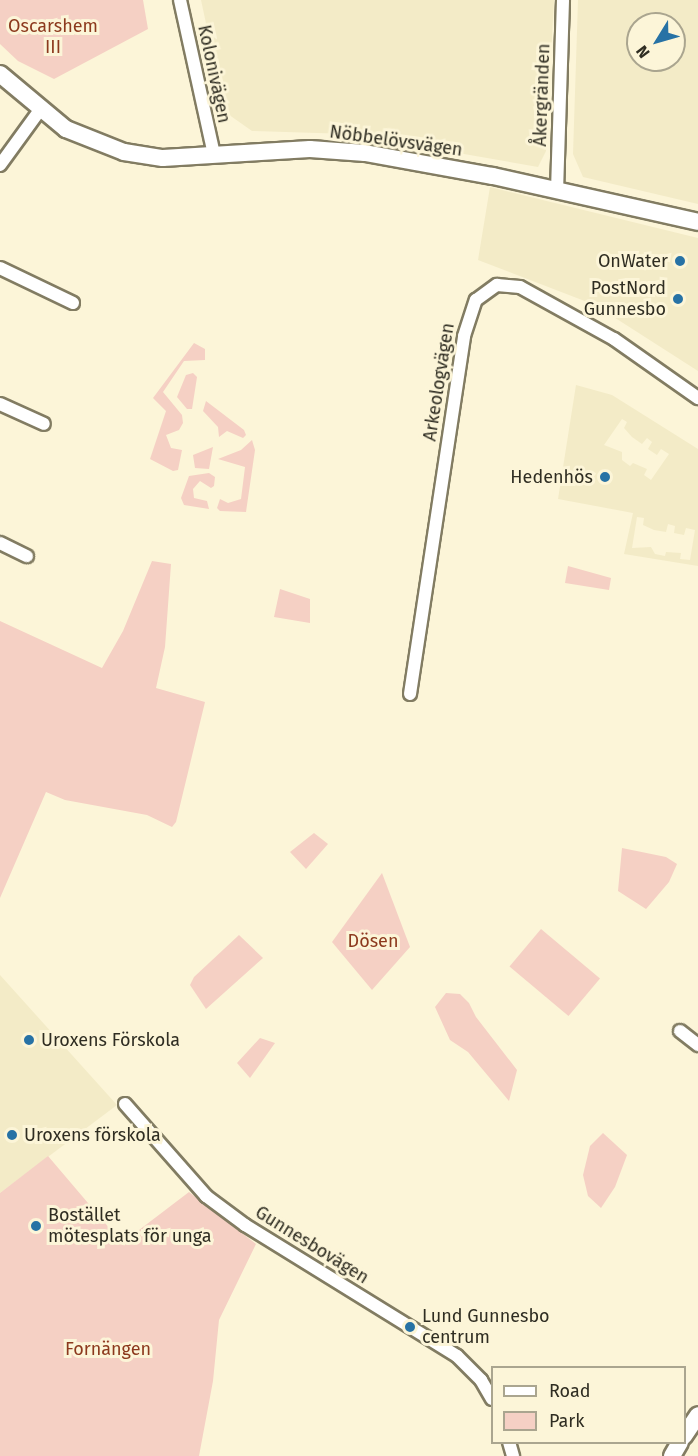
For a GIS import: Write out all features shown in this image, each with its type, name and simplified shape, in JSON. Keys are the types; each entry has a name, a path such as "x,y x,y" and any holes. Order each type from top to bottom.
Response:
{"street":[{"name":"Kolonivägen","path":"180,0 214,155"},
{"name":"Åkergränden","path":"557,191 563,0"},
{"name":"Nöbbelövsvägen","path":"0,74 40,110 84,138 124,152 163,158 340,150 557,191 698,222"},
{"path":"0,165 40,110"},
{"path":"0,268 73,303"},
{"name":"Arkeologvägen","path":"410,694 464,336 468,315 481,295 497,285 520,287 622,344 698,398"},
{"path":"0,404 44,424"},
{"path":"0,543 27,556"},
{"path":"680,1031 698,1045"},
{"name":"Gunnesbovägen","path":"125,1104 206,1196 245,1225 457,1356 481,1380 491,1397"},
{"path":"686,1433 698,1415"}],"shaded area":[{"path":"201,0 554,0 546,151 538,167 349,134 252,131 225,112"},
{"path":"578,0 698,0 698,204 583,177 573,154"},
{"path":"490,187 698,238 698,371 595,305 478,260"},
{"name":"Hedenhös","path":"576,385 612,395 698,449 698,566 624,554 633,513 558,499","holes":["622,419 627,422 624,428 632,437 642,444 647,438 652,442 648,449 657,455 661,449 669,454 651,480 644,475 647,469 633,463 630,466 622,460 622,452 604,445","637,517 644,518 643,525 654,530 666,532 668,524 675,526 674,533 684,535 686,528 695,530 690,560 680,559 681,553 666,552 665,556 655,554 651,547 632,548"]},
{"name":"Uroxens Förskola","path":"0,975 117,1105 0,1193"}],"green space":[{"name":"Oscarshem III","path":"0,0 143,0 148,29 54,79 18,61 0,44"},
{"path":"194,343 205,349 205,360 184,361 163,392 182,415 183,423 179,430 166,435 171,448 182,450 178,470 173,471 150,459 166,411 153,398"},
{"path":"193,373 197,377 192,409 187,409 177,397 186,375"},
{"path":"206,401 244,430 246,435 243,438 227,431 219,437 218,427 203,411"},
{"path":"252,440 255,450 246,512 220,511 217,508 220,499 228,503 241,499 245,467 218,459 241,450"},
{"path":"213,447 209,469 195,468 193,455"},
{"path":"209,473 215,477 214,486 211,488 200,481 193,489 194,498 207,501 209,509 184,505 181,498 189,476"},
{"path":"152,561 171,564 165,647 156,688 205,702 176,822 172,827 147,815 65,800 46,792 0,898 0,621 102,668 123,631"},
{"path":"568,566 611,578 609,590 565,583"},
{"path":"280,589 310,599 310,623 274,617"},
{"path":"314,833 328,844 306,869 290,852"},
{"path":"622,848 666,857 677,864 669,882 646,909 618,891"},
{"name":"Dösen","path":"382,873 410,947 372,990 332,942"},
{"path":"541,929 600,978 568,1016 510,967"},
{"path":"239,935 263,958 206,1009 190,985 194,977"},
{"path":"446,993 460,994 469,1003 476,1017 517,1070 509,1101 468,1052 450,1040 435,1007"},
{"path":"260,1038 275,1043 250,1078 237,1063"},
{"path":"603,1133 627,1155 615,1187 601,1208 588,1196 583,1175 590,1146"},
{"name":"Fornängen","path":"48,1156 122,1243 189,1192 256,1244 219,1320 213,1381 199,1456 0,1456 0,1193"}],"place":[{"name":"OnWater","path":"680,261"},
{"name":"PostNord Gunnesbo","path":"678,299"},
{"name":"Hedenhös","path":"605,477"},
{"name":"Uroxens Förskola","path":"29,1040"},
{"name":"Uroxens förskola","path":"12,1135"},
{"name":"Bostället mötesplats för unga","path":"36,1226"},
{"name":"Lund Gunnesbo centrum","path":"410,1327"}]}
